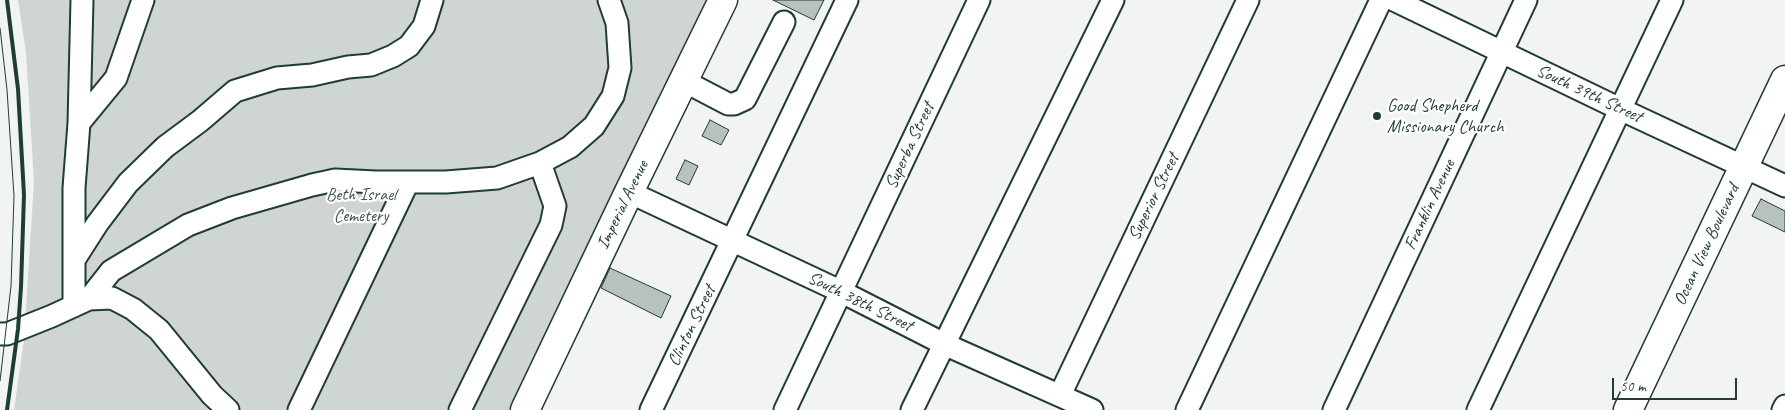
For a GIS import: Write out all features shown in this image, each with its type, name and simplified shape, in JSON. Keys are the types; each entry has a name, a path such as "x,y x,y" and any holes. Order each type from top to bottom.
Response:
{"main road":[{"name":"Imperial Avenue","path":"525,410 723,0"},
{"name":"Ocean View Boulevard","path":"1628,410 1785,80"}],"street":[{"path":"81,302 74,260 74,188 79,123 82,0"},
{"path":"79,123 116,78 143,0"},
{"path":"74,260 97,224 128,183 165,147 200,121 235,91 277,78 312,75 348,67 371,65 393,56 409,46 424,26 432,0"},
{"path":"81,302 111,271 188,225 232,208 335,180 446,182 497,178 540,163 570,147 594,126 613,96 620,68 617,23 609,0"},
{"name":"Clinton Street","path":"652,410 847,0"},
{"name":"Superba Street","path":"785,410 979,0"},
{"path":"912,410 1113,0"},
{"name":"Superior Street","path":"1060,394 1248,0"},
{"path":"1187,410 1381,0"},
{"name":"South 39th Street","path":"1394,0 1785,186"},
{"name":"Franklin Avenue","path":"1334,410 1526,0"},
{"path":"1478,410 1672,0"},
{"path":"684,82 728,104 734,104 744,99 784,22"},
{"path":"460,410 550,225 555,206 540,163"},
{"path":"299,410 408,182"},
{"name":"South 38th Street","path":"629,192 842,292 944,344 1060,394 1092,410"},
{"path":"0,334 7,334 35,323 81,302 112,298 133,309 159,330 212,395 228,410"},
{"path":"1783,410 1785,406"}],"green space":[{"name":"Beth Israel Cemetery","path":"18,0 708,0 509,410 14,410 24,340 34,182 26,52"}],"building":[{"path":"773,0 824,0 814,20"},
{"path":"710,120 729,130 721,145 702,136"},
{"path":"685,160 698,166 689,185 676,179"},
{"path":"1761,199 1785,211 1785,232 1752,216"},
{"path":"610,268 671,296 661,318 601,288"}],"tram line":[{"path":"0,28 7,90 14,196 11,286 0,381"}],"railway":[{"path":"7,0 18,89 24,195 18,329 7,410"}],"place":[{"name":"Good Shepherd Missionary Church","path":"1377,116"}]}
